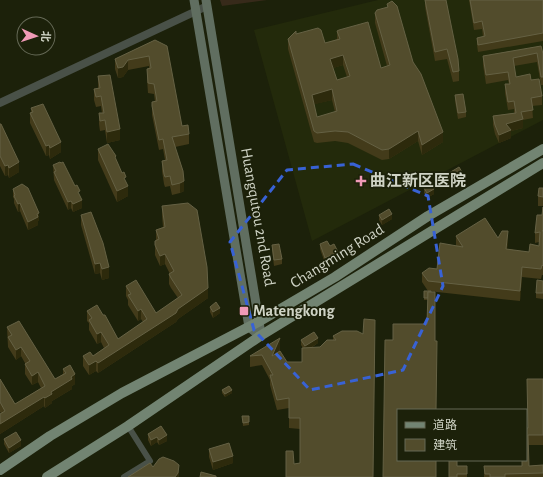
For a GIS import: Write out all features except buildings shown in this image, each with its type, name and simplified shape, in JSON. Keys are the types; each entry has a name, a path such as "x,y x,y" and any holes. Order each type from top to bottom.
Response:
{"main road":[{"name":"Huangqutou 2nd Road","path":"194,0 249,327"},
{"name":"Huangqutou 2nd Road","path":"206,3 260,321 260,336"},
{"name":"Changming Road","path":"0,470 50,436 122,393 249,327 335,277 428,216 543,148"},
{"name":"Changming Road","path":"47,477 128,426 260,336 543,163"},
{"path":"249,327 260,336"}],"street":[{"path":"0,103 196,12 206,3"},
{"path":"124,477 150,461 128,426"}],"highlighted area":[{"path":"353,164 428,196 443,286 403,370 310,390 254,330 230,242 287,170"}],"shaded area":[{"path":"220,0 267,0 222,6"},
{"name":"曲江新区医院","path":"378,0 543,0 543,120 312,241 254,30"}],"place":[{"name":"曲江新区医院","path":"361,181"},
{"name":"Matengkong","path":"244,311"}]}
